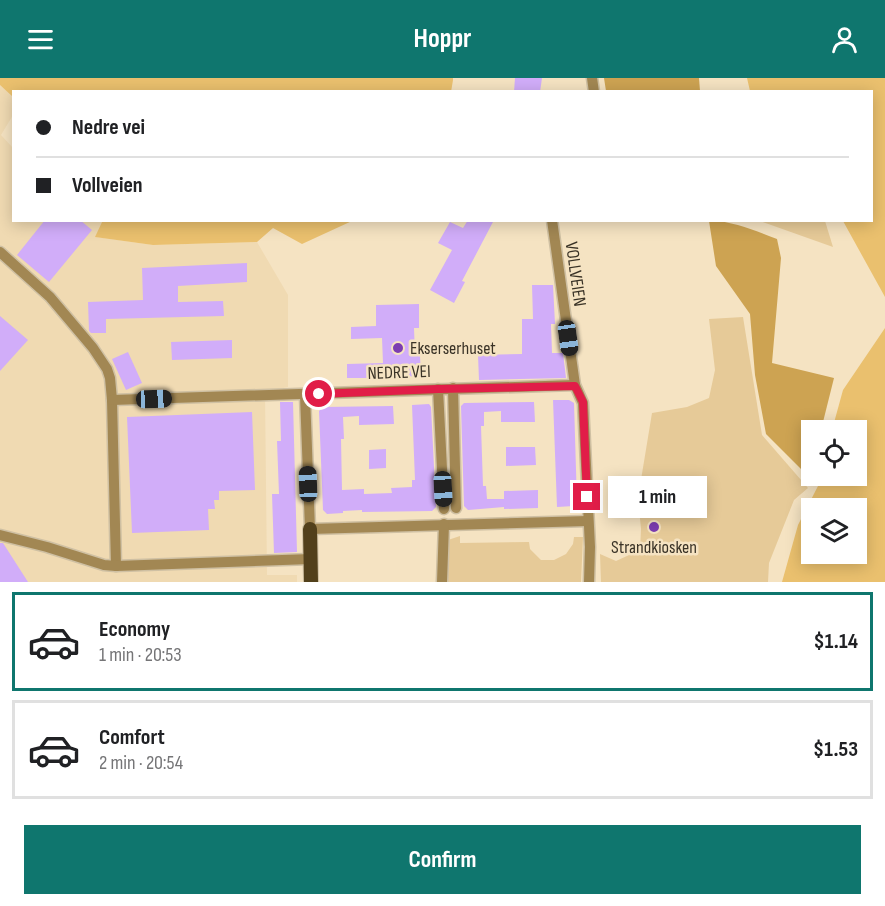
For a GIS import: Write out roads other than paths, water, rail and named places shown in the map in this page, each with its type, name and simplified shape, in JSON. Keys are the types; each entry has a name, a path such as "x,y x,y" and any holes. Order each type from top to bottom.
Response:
{"main road":[{"path":"310,529 311,582"}],"street":[{"name":"VOLLVEIEN","path":"552,222 575,386 583,402 590,547 589,582"},
{"path":"0,252 50,297 93,348 107,369 112,400 116,566"},
{"name":"NEDRE VEI","path":"112,400 575,386"},
{"path":"438,389 450,509 453,388"},
{"path":"306,395 310,529 588,521"},
{"path":"442,582 444,524"},
{"path":"0,535 104,565 116,566 311,559"}],"place":[{"name":"Ekserserhuset","path":"398,348"},
{"name":"Strandkiosken","path":"654,527"}]}
